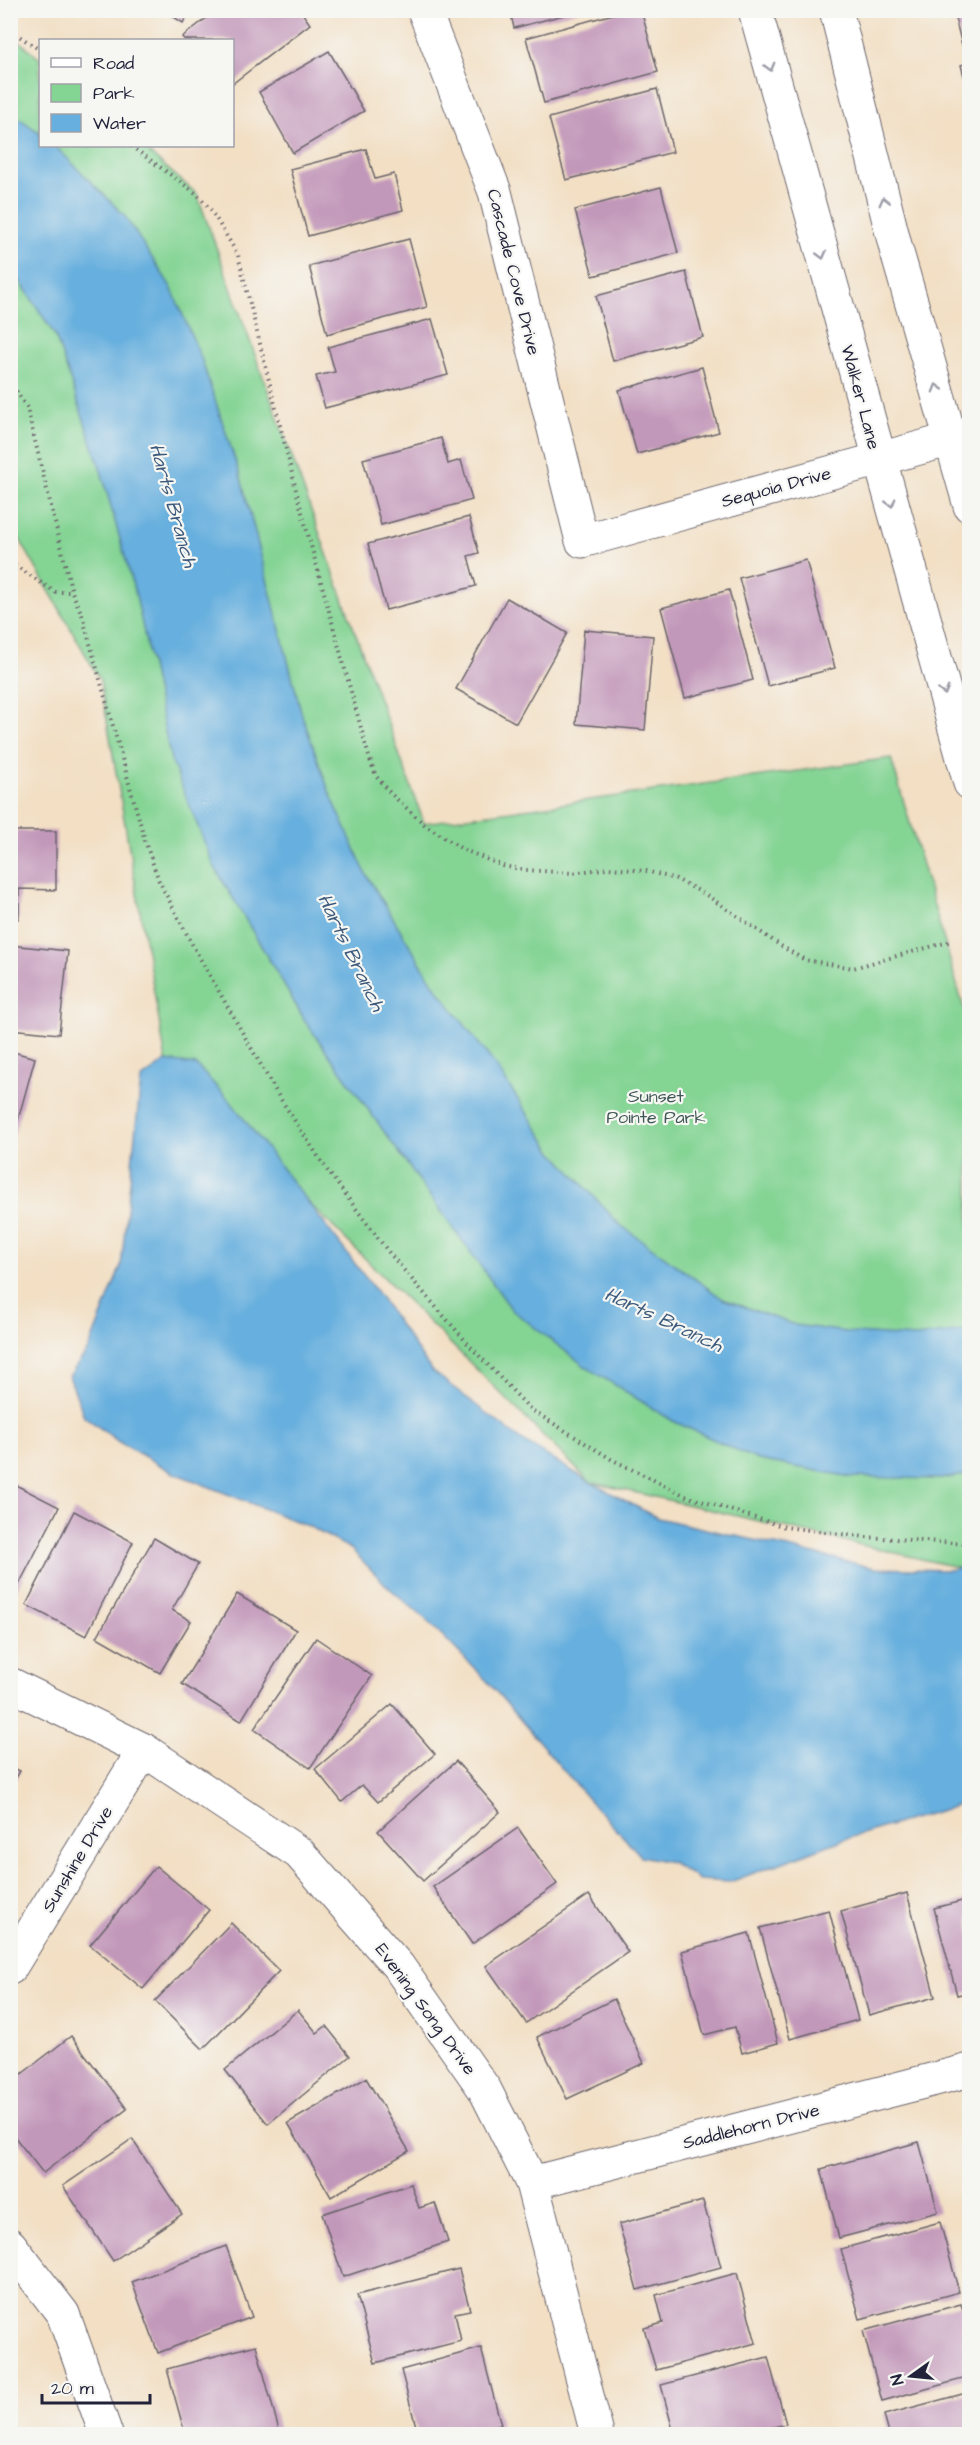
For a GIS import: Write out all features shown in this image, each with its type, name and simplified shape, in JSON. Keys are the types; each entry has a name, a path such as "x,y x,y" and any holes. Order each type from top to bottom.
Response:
{"street":[{"name":"Cascade Cove Drive","path":"424,10 495,192 582,541"},
{"name":"Walker Lane","path":"755,10 969,783"},
{"path":"836,10 896,249 961,436 969,506"},
{"name":"Sequoia Drive","path":"582,541 961,436"},
{"name":"Evening Song Drive","path":"10,1684 144,1750 299,1853 398,1966 485,2090 532,2183 597,2434"},
{"name":"Sunshine Drive","path":"10,1968 144,1750"},
{"name":"Saddlehorn Drive","path":"532,2183 969,2070"},
{"path":"10,2245 63,2314 105,2434"}],"path":[{"path":"10,30 39,49"},
{"path":"132,147 197,194 212,210 238,255 298,498 366,745 376,776 390,793 424,824 462,849 503,866 572,873 608,868 646,871 676,879 705,894 805,960 853,968 952,941"},
{"path":"10,381 27,408 72,592 82,615 146,844 159,881 278,1095 327,1170 390,1254 469,1345 530,1409 611,1459 688,1497 785,1527 865,1537 969,1544"},
{"path":"10,562 55,592 72,592"}],"green space":[{"name":"Sunset Pointe Park","path":"10,33 39,58 39,147 142,147 197,194 424,823 891,758 969,1026 969,1570 590,1482 166,1061 100,680 11,524"}],"water":[{"name":"Harts Branch","path":"10,112 39,132 39,147 56,147 124,215 171,287 201,358 241,478 302,715 329,791 366,874 432,982 496,1066 552,1151 619,1224 723,1299 795,1325 854,1333 916,1337 969,1330 969,1474 941,1479 851,1477 758,1460 673,1421 586,1367 512,1310 307,1024 214,866 171,760 137,600 99,464 55,335 11,267"},
{"path":"166,1061 196,1065 231,1102 379,1295 431,1370 521,1440 590,1482 658,1518 875,1568 948,1570 969,1566 969,1802 842,1840 730,1882 699,1880 671,1862 641,1856 589,1800 487,1681 429,1622 387,1586 351,1549 310,1527 172,1472 119,1442 84,1416 69,1376 88,1350 121,1266 141,1079"}],"building":[{"path":"163,10 190,10 183,23"},
{"path":"217,10 300,10 310,24 234,82 234,39 184,39 182,37"},
{"path":"510,10 579,10 579,11 514,28"},
{"path":"628,10 641,10 658,72 544,103 526,38"},
{"path":"953,10 970,10 970,43 962,45"},
{"path":"329,51 364,111 293,153 259,92"},
{"path":"970,62 970,95 969,95 961,65"},
{"path":"657,89 673,152 566,180 549,118"},
{"path":"366,149 375,179 394,174 403,210 308,236 290,169"},
{"path":"661,187 678,253 593,276 575,210"},
{"path":"409,239 427,307 327,334 309,266"},
{"path":"686,272 703,337 613,361 596,296"},
{"path":"432,319 448,375 325,408 316,376 335,372 328,347"},
{"path":"702,367 719,432 637,454 619,390"},
{"path":"441,438 448,464 461,460 472,500 381,525 363,459"},
{"path":"469,517 479,553 468,556 476,586 386,610 368,544"},
{"path":"806,560 835,668 768,686 739,578"},
{"path":"729,590 753,680 685,698 661,608"},
{"path":"507,598 567,633 516,723 456,689"},
{"path":"584,630 653,636 645,730 576,724"},
{"path":"10,831 56,831 56,890 19,889 19,919 10,918"},
{"path":"10,945 68,951 59,1034 10,1029"},
{"path":"10,1051 35,1058 13,1138 10,1137"},
{"path":"10,1482 59,1507 10,1602"},
{"path":"74,1511 133,1542 86,1636 26,1605"},
{"path":"154,1538 198,1564 172,1610 191,1621 160,1673 97,1637"},
{"path":"237,1594 296,1630 241,1721 182,1684"},
{"path":"316,1638 372,1676 310,1768 254,1729"},
{"path":"392,1704 435,1754 378,1802 362,1785 342,1802 315,1769"},
{"path":"456,1761 500,1812 423,1881 378,1831"},
{"path":"10,1766 20,1771 10,1788"},
{"path":"518,1828 557,1884 472,1944 433,1887"},
{"path":"156,1866 209,1910 143,1989 90,1945"},
{"path":"907,1893 935,1997 869,2015 841,1911"},
{"path":"589,1895 628,1952 526,2023 486,1966"},
{"path":"970,1899 970,1992 957,1995 934,1908"},
{"path":"829,1910 858,2020 790,2039 760,1928"},
{"path":"231,1923 279,1971 203,2049 155,2001"},
{"path":"749,1933 778,2043 742,2053 735,2027 704,2035 682,1951"},
{"path":"614,1999 644,2063 567,2099 537,2037"},
{"path":"298,2010 317,2033 326,2026 350,2056 268,2124 225,2070"},
{"path":"71,2036 127,2109 43,2173 10,2131 10,2083"},
{"path":"366,2078 409,2151 331,2197 288,2123"},
{"path":"132,2139 182,2214 113,2261 63,2186"},
{"path":"919,2142 938,2212 839,2238 821,2169"},
{"path":"411,2184 419,2208 435,2203 448,2242 343,2277 322,2214"},
{"path":"703,2201 721,2267 637,2290 619,2224"},
{"path":"940,2222 959,2292 860,2319 841,2249"},
{"path":"226,2246 252,2317 158,2353 132,2282"},
{"path":"459,2269 470,2310 455,2313 461,2341 375,2363 357,2295"},
{"path":"737,2273 756,2343 656,2370 644,2328 663,2323 656,2295"},
{"path":"961,2304 970,2335 970,2377 882,2401 863,2331"},
{"path":"256,2345 280,2434 185,2434 167,2369"},
{"path":"481,2348 501,2425 465,2434 418,2434 401,2370"},
{"path":"768,2357 786,2424 746,2434 674,2434 661,2385"},
{"path":"970,2392 970,2434 889,2434 884,2415"}]}
